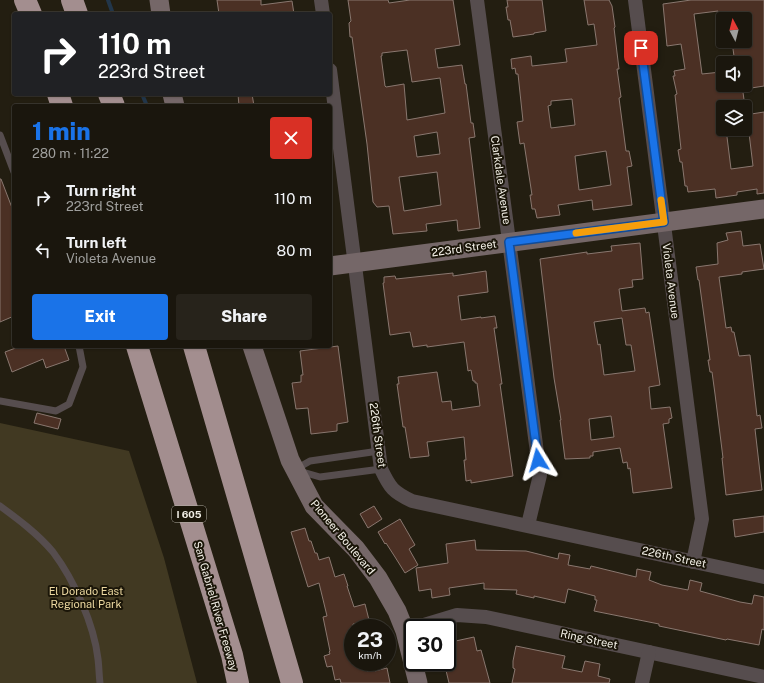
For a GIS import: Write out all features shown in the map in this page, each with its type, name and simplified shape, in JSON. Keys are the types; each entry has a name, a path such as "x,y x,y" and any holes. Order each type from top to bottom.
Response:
{"highway":[{"path":"25,0 31,12"},
{"path":"72,0 76,12"},
{"name":"San Gabriel River Freeway","path":"138,348 232,654 238,683"},
{"path":"195,348 292,683"}],"street":[{"path":"159,0 161,12"},
{"path":"321,0 323,12"},
{"name":"Clarkdale Avenue","path":"477,0 540,475 528,526"},
{"name":"Violeta Avenue","path":"635,0 702,519 693,562"},
{"name":"226th Street","path":"332,85 379,451 382,469 387,482 396,493 412,501 764,577"},
{"name":"223rd Street","path":"332,266 764,209"},
{"name":"Pioneer Boulevard","path":"253,348 290,460 314,506 356,549 378,578 397,611 404,620"},
{"name":"Ring Street","path":"442,619 457,614 486,617 764,677"},
{"path":"642,683 649,652"},
{"name":"Pioneer Boulevard","path":"416,671 418,683"}],"lane":[{"path":"0,135 12,167"},
{"path":"0,401 56,411 69,404 83,367 79,348"},
{"path":"295,470 310,461 379,451"},
{"path":"295,470 320,477 382,469"},
{"path":"0,506 23,523 52,552 72,582 88,618 98,658 100,683"}],"green space":[{"name":"El Dorado East Regional Park","path":"0,423 129,451 164,558 197,683 0,683"}],"building":[{"path":"217,0 261,0 261,5 292,1 294,12 219,12"},
{"path":"348,0 388,0 389,3 410,0 453,0 460,45 435,49 438,68 462,65 471,123 473,123 475,137 469,138 480,228 458,231 457,220 426,224 427,231 393,234 389,206 377,207 373,202 367,144 352,37 350,37 349,23 351,21","holes":["407,50 412,82 440,78 445,113 407,120 404,84 385,86 381,56 382,53","437,132 440,154 417,157 414,136","437,172 441,205 404,211 399,177"]},
{"path":"507,0 542,0 546,31 513,37 510,20 508,20 506,7 508,7"},
{"path":"584,0 609,0 612,6 615,27 619,69 617,69 621,97 619,98 626,151 629,151 632,166 627,167 632,205 593,210 592,200 558,205 560,215 537,218 535,209 532,209 530,195 532,195 524,143 520,144 517,122 523,121 518,74 516,74 515,68 512,69 511,59 531,56 532,66 567,62 565,49 597,45 594,24 588,25","holes":["572,99 575,125 551,128 548,106 551,105 551,101","606,151 611,185 579,190 575,156"]},
{"path":"691,0 764,0 764,86 752,88 752,56 734,56 733,48 752,48 752,12 718,11 694,14 702,74 716,73 716,92 743,92 744,100 716,100 716,136 727,136 731,169 753,166 749,136 752,136 752,114 764,112 764,193 757,194 757,189 737,192 737,195 716,198 715,189 688,192 687,186 685,186 682,162 680,162 678,150 681,149 675,95 677,94 673,76 675,76 674,71 685,69 681,44 667,46 663,4"},
{"path":"238,96 252,96 254,104 239,104"},
{"path":"1,179 12,208 12,317 0,322"},
{"path":"741,231 743,246 760,244 764,269 719,277 726,328 731,327 732,332 734,332 739,356 750,355 757,416 760,415 762,428 755,429 762,490 726,495 715,394 712,372 710,372 708,360 710,360 696,267 718,264 717,243 728,240 726,233"},
{"path":"640,243 643,279 632,280 633,287 619,289 622,311 645,308 646,313 649,312 660,385 649,387 651,409 670,407 672,418 669,419 669,423 663,424 672,488 633,493 630,468 628,469 627,462 623,463 620,448 593,452 593,456 590,456 590,458 565,459 540,259 587,252 587,254 612,251 611,246","holes":["622,318 626,345 631,345 635,371 604,375 600,344 598,345 594,322","611,416 614,437 591,440 589,419"]},
{"path":"486,271 488,292 458,296 461,320 495,316 497,328 494,328 502,384 500,384 513,476 471,483 471,480 466,481 464,437 427,442 429,456 410,458 405,427 403,427 397,384 399,384 398,377 437,372 442,402 451,401 452,410 480,406 477,383 473,381 471,370 468,371 464,342 427,347 427,345 413,347 410,332 390,335 383,283 384,277 395,276 396,279 453,273 453,276"},
{"path":"338,346 348,422 337,424 337,431 311,434 308,408 296,409 292,383 301,382 301,375 303,375 300,351 332,348"},
{"path":"16,348 65,348 69,360 46,368 43,359 12,372 5,352"},
{"path":"37,413 61,419 58,429 34,423"},
{"path":"374,506 382,519 368,528 360,514"},
{"path":"764,516 764,532 735,537 733,520"},
{"path":"400,519 415,545 409,549 418,565 405,573 378,532"},
{"path":"305,528 309,541 311,541 319,560 329,557 335,577 344,574 354,607 365,604 369,619 344,619 344,671 388,671 390,683 341,683 340,679 335,680 332,666 327,667 324,656 330,654 330,651 323,617 327,616 319,583 308,587 291,532"},
{"path":"475,540 476,550 526,551 558,559 559,553 570,555 568,565 590,569 591,566 636,577 637,569 651,572 649,580 662,585 688,590 690,580 702,583 700,591 740,602 752,604 754,595 764,597 764,630 762,629 759,645 726,640 659,626 659,624 594,611 597,600 595,600 595,596 568,589 565,603 534,596 534,598 516,594 517,590 484,589 484,583 449,588 450,595 432,598 431,589 419,591 416,568 448,563 446,544"},
{"path":"474,637 477,651 481,650 490,683 449,683 446,671 456,671 456,641"},
{"path":"516,646 565,656 562,668 582,672 585,661 600,664 598,676 610,679 609,683 512,683 515,669 513,668 513,661"}],"waterway":[{"path":"108,0 112,12"},
{"path":"143,96 146,104"}],"slow traffic":[{"path":"576,233 664,222 661,200"}],"route":[{"path":"538,460 509,242 664,222 641,48"}]}
